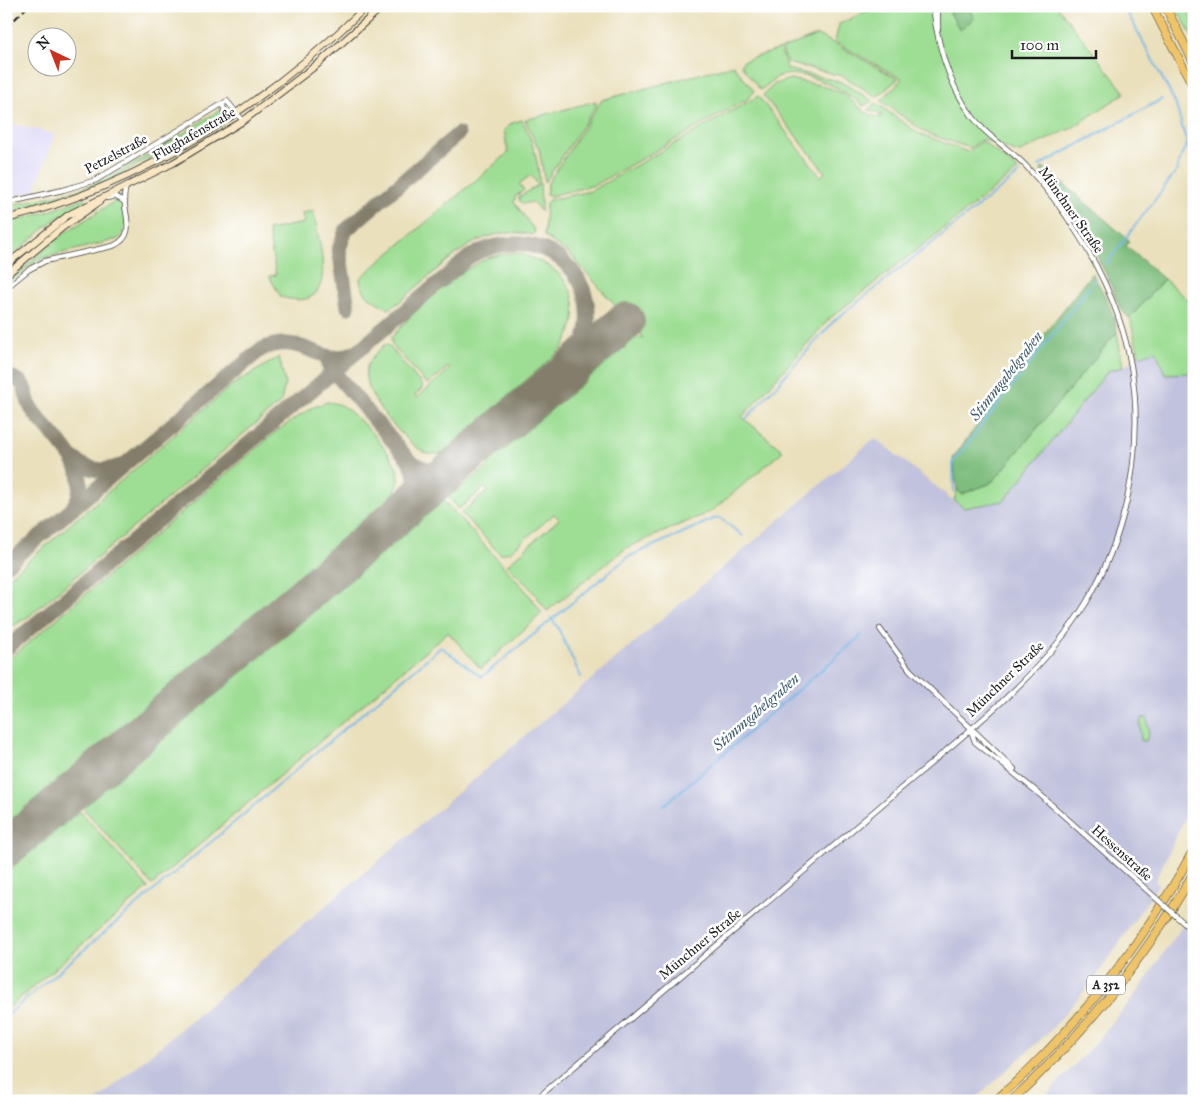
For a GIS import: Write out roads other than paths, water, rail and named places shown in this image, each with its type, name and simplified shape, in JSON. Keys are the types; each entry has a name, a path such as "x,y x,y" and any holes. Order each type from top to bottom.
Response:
{"highway":[{"path":"1152,6 1194,88"},
{"path":"1165,6 1194,62"},
{"path":"1189,6 1194,14"},
{"name":"A 352","path":"995,1101 1064,1034 1119,969 1166,900 1194,849"},
{"name":"A 352","path":"1011,1101 1071,1042 1100,1010 1154,937 1194,872"}],"main road":[{"name":"Flughafenstraße","path":"6,219 61,203 121,178 159,158 237,111 307,60 367,6"},
{"name":"Flughafenstraße","path":"6,265 62,219 113,191 173,163 244,121 319,64 383,6"},
{"path":"6,275 76,217 113,191"}],"street":[{"name":"Münchner Straße","path":"534,1101 970,728 1041,663 1067,632 1093,590 1113,546 1127,500 1134,464 1135,409 1127,344 1118,314 1098,270 1072,227 1029,170 986,132 965,106 945,65 934,6"},
{"name":"Münchner Straße","path":"938,6 938,31"},
{"path":"225,103 237,111 244,121"},
{"path":"225,103 226,118"},
{"name":"Petzelstraße","path":"6,204 96,180 225,103"},
{"path":"6,288 39,263 113,246 121,241 129,228 125,202 125,191 128,184"},
{"path":"101,201 115,196 125,202"},
{"name":"Hessenstraße","path":"880,630 910,670 970,728 983,738 1036,791 1194,932"}],"waterway":[{"path":"1124,6 1175,102 1194,168"},
{"path":"1039,166 1162,99"},
{"name":"Stimmgabelgraben","path":"1106,264 1176,172 1187,145"},
{"path":"746,419 835,320 1020,173"},
{"name":"Stimmgabelgraben","path":"954,492 953,462 1095,280"},
{"path":"6,1016 441,647 482,677 628,557 716,518 720,518 743,536"},
{"path":"551,618 557,626 581,677"},
{"name":"Stimmgabelgraben","path":"664,805 862,635"}],"railway":[{"path":"6,28 28,6"}]}
